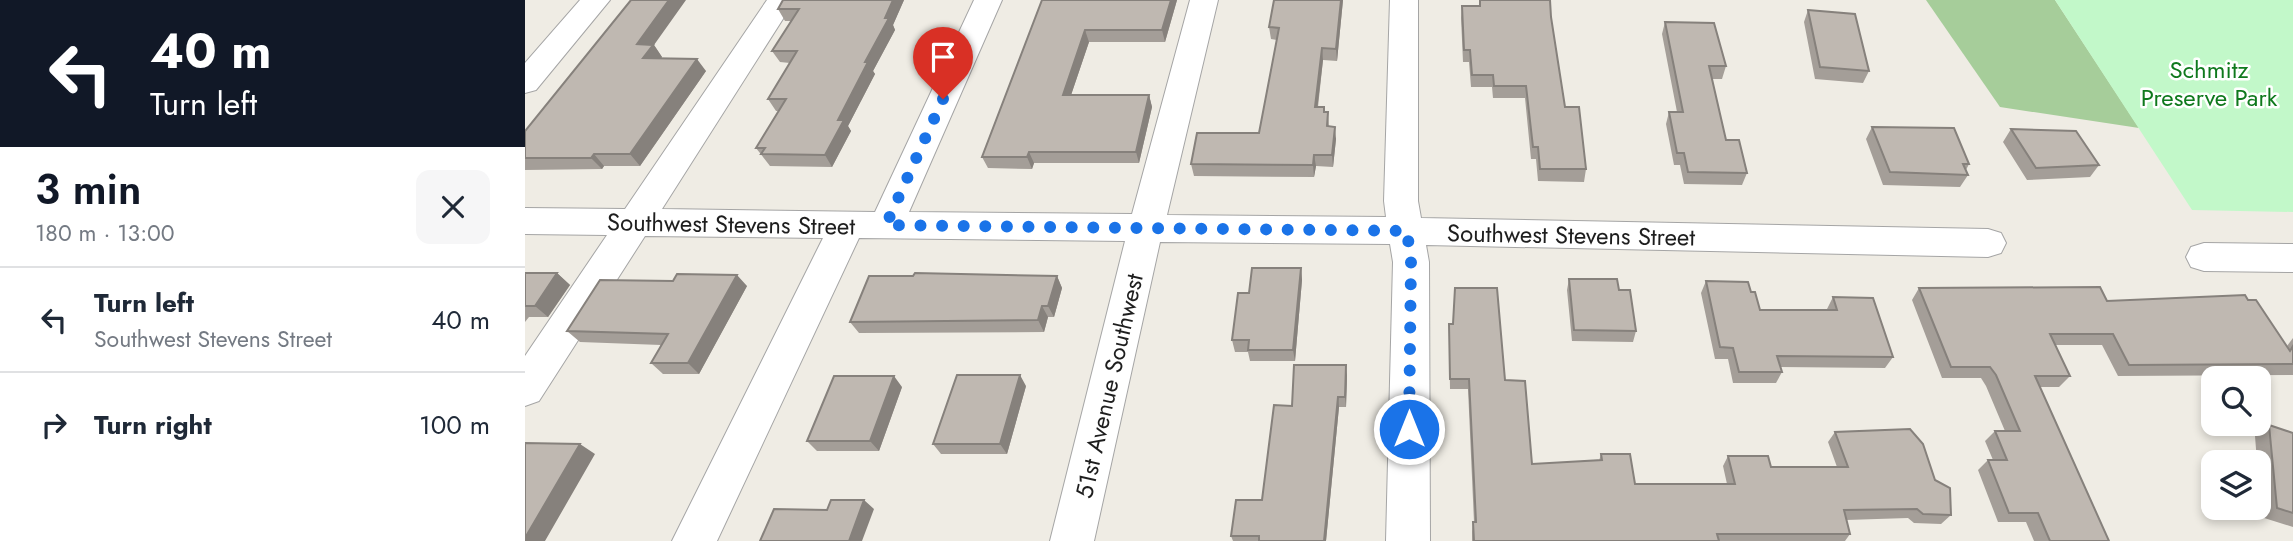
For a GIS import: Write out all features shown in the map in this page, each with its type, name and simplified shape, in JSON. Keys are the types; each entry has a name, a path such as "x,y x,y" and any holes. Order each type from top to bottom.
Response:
{"street":[{"path":"525,83 596,0"},
{"path":"525,389 781,0"},
{"path":"886,225 988,0"},
{"name":"51st Avenue Southwest","path":"1072,541 1145,230 1204,0"},
{"path":"1404,0 1401,201 1411,262 1408,541"},
{"name":"Southwest Stevens Street","path":"525,221 1407,231 1987,243"},
{"path":"694,541 847,225"},
{"path":"2204,257 2293,258"}],"green space":[{"path":"1926,0 2055,0 2139,128 2000,107"},
{"name":"Schmitz Preserve Park","path":"2055,0 2293,0 2293,212 2192,210"}],"building":[{"path":"631,0 669,0 637,44 653,45 643,58 697,59 630,154 594,154 591,158 525,158 525,131"},
{"path":"783,0 893,0 885,18 889,18 865,62 868,62 838,120 844,120 825,155 761,154 765,148 756,148 786,99 768,99 797,51 772,51 799,9 778,9"},
{"path":"1042,0 1171,0 1162,30 1085,30 1063,95 1149,95 1136,152 1029,152 1027,157 982,157"},
{"path":"1274,0 1341,0 1336,49 1322,48 1315,107 1324,107 1324,112 1328,112 1327,126 1335,127 1332,155 1314,155 1313,165 1191,164 1197,133 1259,133 1279,28 1269,27"},
{"path":"1480,0 1550,0 1565,107 1579,107 1586,169 1540,169 1538,147 1533,147 1526,86 1494,86 1493,75 1472,75 1470,50 1464,50 1462,6 1480,6"},
{"path":"1808,10 1855,14 1869,71 1820,67"},
{"path":"1665,22 1714,23 1726,66 1709,66 1726,140 1739,140 1747,173 1688,172 1684,153 1677,153 1669,112 1683,112"},
{"path":"1872,127 1954,128 1969,164 1963,164 1968,175 1890,172"},
{"path":"2011,129 2076,131 2099,165 2036,168"},
{"path":"1252,268 1301,268 1293,350 1248,350 1249,340 1232,340 1238,293 1249,293"},
{"path":"525,273 557,273 535,306 525,306"},
{"path":"915,273 1057,276 1048,306 1042,306 1038,320 850,322 869,276 913,276"},
{"path":"677,274 737,275 688,363 651,363 668,334 567,331 600,280 673,281"},
{"path":"1569,279 1617,279 1619,290 1630,290 1636,331 1574,330"},
{"path":"1706,281 1748,282 1751,292 1755,292 1760,310 1837,310 1833,297 1873,298 1893,357 1777,356 1782,372 1739,372 1733,348 1720,347"},
{"path":"2100,287 2107,301 2245,295 2248,300 2256,300 2290,351 2293,346 2293,364 2129,365 2113,334 2050,334 2070,376 2035,376 2109,541 2050,541 2038,513 2009,513 1988,460 2007,460 1995,431 2020,431 1996,375 1990,367 1951,367 1919,288"},
{"path":"1455,288 1497,288 1505,380 1525,381 1532,464 1602,460 1601,454 1630,454 1635,484 1735,484 1728,456 1768,456 1771,467 1848,467 1835,432 1910,429 1923,444 1935,480 1950,488 1951,515 1923,514 1917,509 1844,510 1850,534 1717,534 1719,541 1474,541 1473,522 1476,522 1469,379 1450,379 1449,324 1453,324"},
{"path":"1294,365 1346,365 1345,397 1338,397 1324,541 1259,541 1259,536 1231,536 1236,500 1262,500 1274,405 1292,406"},
{"path":"957,375 1020,375 1000,444 933,444"},
{"path":"834,376 894,376 870,441 807,441"},
{"path":"2271,426 2293,433 2293,513 2277,508"},
{"path":"525,443 580,444 525,538"},
{"path":"831,500 864,500 849,541 760,541 774,509 827,510"}],"route":[{"path":"943,99 886,225 1110,230 1407,231 1411,262 1409,429"}]}
